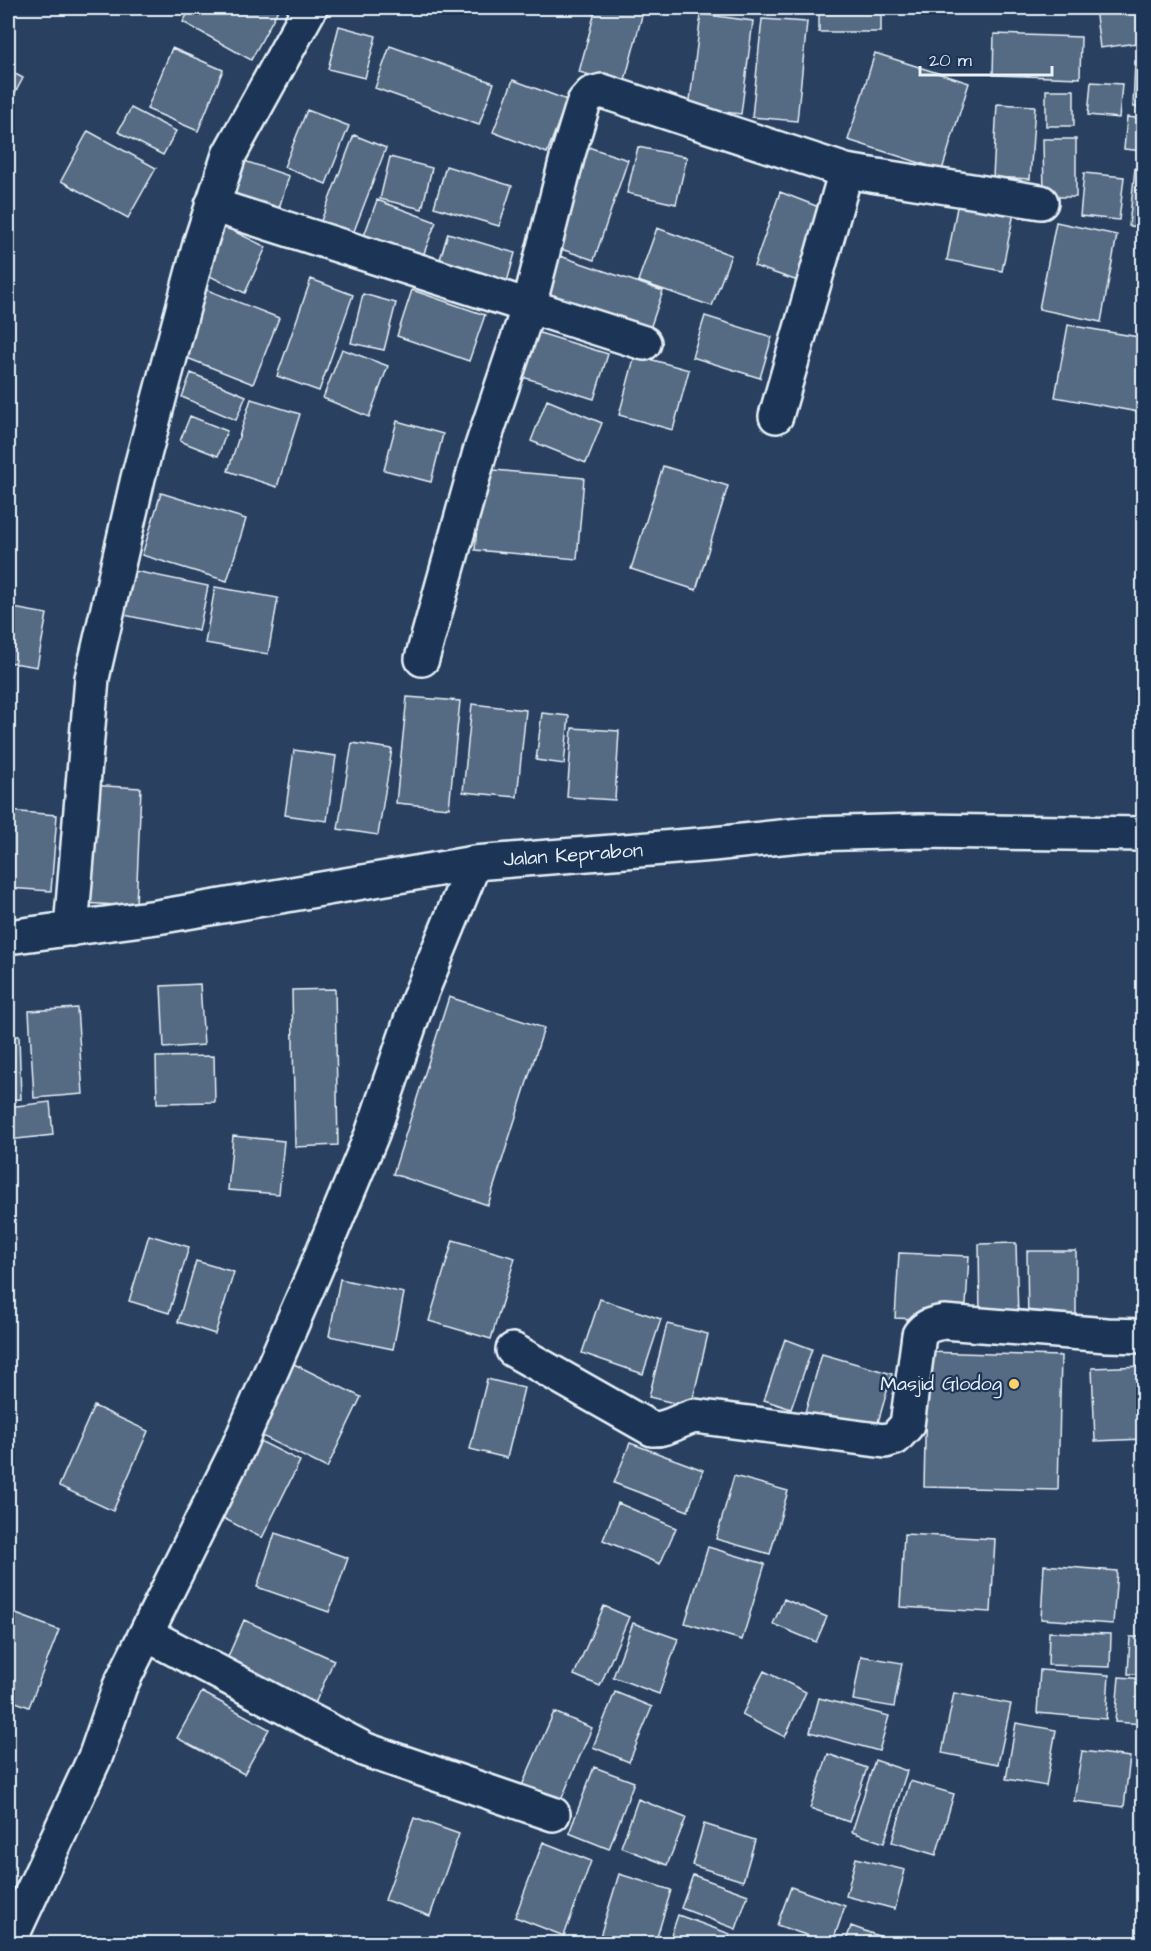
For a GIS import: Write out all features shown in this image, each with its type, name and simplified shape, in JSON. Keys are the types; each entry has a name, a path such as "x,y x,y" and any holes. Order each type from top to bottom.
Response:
{"street":[{"path":"71,929 92,678 138,478 212,205 229,155 310,8"},
{"path":"423,659 480,452 530,306 567,154 584,102 591,94 602,91 846,171 1041,202"},
{"path":"776,416 846,171"},
{"path":"212,205 644,343"},
{"name":"Jalan Keprabon","path":"8,937 157,917 474,863 810,834 920,831 1143,834"},
{"path":"8,1944 96,1755 120,1686 237,1450 314,1273 372,1134 417,1003 474,863"},
{"path":"513,1350 652,1429 661,1430 695,1416 885,1441 896,1438 907,1425 920,1335 924,1328 932,1324 944,1322 1143,1336"},
{"path":"146,1634 366,1750 553,1814"}],"building":[{"path":"191,8 272,8 278,10 251,60 183,22"},
{"path":"596,8 644,8 624,84 579,72"},
{"path":"819,8 881,8 881,32 819,32"},
{"path":"1095,8 1144,8 1144,42 1100,48"},
{"path":"701,14 753,21 741,114 689,108"},
{"path":"762,19 807,22 797,121 752,117"},
{"path":"339,26 376,36 365,78 328,69"},
{"path":"994,34 1081,37 1080,78 993,75"},
{"path":"390,46 494,83 479,125 375,88"},
{"path":"172,48 223,70 198,131 147,109"},
{"path":"875,53 969,83 942,170 848,140"},
{"path":"1135,61 1144,61 1144,107 1133,107"},
{"path":"8,70 23,78 8,106"},
{"path":"513,80 567,100 547,153 493,132"},
{"path":"1091,82 1122,84 1119,118 1088,115"},
{"path":"1046,90 1074,90 1074,126 1046,126"},
{"path":"997,104 1035,106 1030,179 993,177"},
{"path":"131,108 176,131 163,155 118,132"},
{"path":"307,110 349,126 326,184 284,167"},
{"path":"1127,117 1144,119 1144,151 1124,149"},
{"path":"88,131 156,168 128,218 61,181"},
{"path":"354,135 386,148 349,244 317,231"},
{"path":"1043,139 1076,139 1076,197 1044,197"},
{"path":"582,145 628,160 594,260 549,245"},
{"path":"638,147 687,157 676,204 627,193"},
{"path":"233,157 289,176 276,218 219,199"},
{"path":"390,157 432,168 422,209 380,199"},
{"path":"446,166 512,186 499,226 434,207"},
{"path":"1135,168 1144,169 1144,227 1129,226"},
{"path":"1084,173 1124,177 1119,220 1080,216"},
{"path":"780,192 824,209 798,281 754,266"},
{"path":"377,200 436,222 419,266 361,244"},
{"path":"958,202 1014,213 1002,271 947,260"},
{"path":"1056,222 1117,235 1101,322 1039,309"},
{"path":"219,224 266,247 245,293 197,270"},
{"path":"657,228 731,255 712,306 638,281"},
{"path":"448,233 515,253 505,289 437,269"},
{"path":"557,255 663,291 645,343 540,306"},
{"path":"311,279 353,295 319,391 277,376"},
{"path":"197,286 279,318 253,384 172,352"},
{"path":"412,290 485,315 469,361 397,336"},
{"path":"363,294 396,303 384,350 351,343"},
{"path":"705,316 772,337 760,378 692,357"},
{"path":"1068,325 1144,338 1144,413 1055,397"},
{"path":"530,330 608,354 594,399 516,375"},
{"path":"342,349 388,366 369,417 323,398"},
{"path":"635,355 689,370 673,430 619,415"},
{"path":"191,373 246,396 236,420 182,397"},
{"path":"251,399 300,414 277,487 228,471"},
{"path":"547,400 602,423 586,463 531,441"},
{"path":"190,416 227,431 218,456 180,441"},
{"path":"397,421 443,434 431,482 384,470"},
{"path":"663,466 728,486 696,590 631,569"},
{"path":"482,469 584,478 577,559 475,550"},
{"path":"161,493 246,519 227,581 142,555"},
{"path":"125,569 208,586 199,631 115,613"},
{"path":"215,587 278,598 268,654 205,643"},
{"path":"8,607 47,614 37,667 8,662"},
{"path":"407,697 460,701 449,808 396,803"},
{"path":"472,704 526,710 517,797 463,792"},
{"path":"542,713 569,716 564,764 536,760"},
{"path":"572,728 619,731 615,800 567,797"},
{"path":"352,743 392,749 378,835 338,829"},
{"path":"294,750 336,756 327,821 285,815"},
{"path":"87,785 141,788 136,906 81,903"},
{"path":"8,811 57,815 51,891 8,888"},
{"path":"200,984 204,1045 164,1048 161,986"},
{"path":"335,989 338,1145 295,1147 292,990"},
{"path":"449,997 544,1028 488,1205 393,1174"},
{"path":"77,1008 83,1094 34,1098 29,1011"},
{"path":"8,1036 19,1036 21,1099 8,1100"},
{"path":"214,1056 215,1102 157,1103 156,1057"},
{"path":"50,1102 53,1135 8,1140 8,1107"},
{"path":"233,1136 284,1141 279,1194 228,1190"},
{"path":"149,1235 189,1247 169,1313 129,1301"},
{"path":"453,1240 515,1258 491,1339 429,1321"},
{"path":"1016,1243 1018,1318 980,1319 979,1244"},
{"path":"1027,1251 1076,1251 1076,1326 1028,1326"},
{"path":"899,1253 969,1256 965,1321 895,1318"},
{"path":"196,1261 234,1272 215,1334 178,1322"},
{"path":"340,1279 404,1293 393,1349 329,1336"},
{"path":"600,1299 661,1319 643,1374 582,1353"},
{"path":"667,1324 708,1334 691,1407 649,1397"},
{"path":"785,1339 812,1349 791,1409 764,1400"},
{"path":"927,1352 1061,1356 1058,1490 924,1487"},
{"path":"822,1354 892,1374 874,1436 804,1416"},
{"path":"292,1363 361,1397 327,1468 258,1434"},
{"path":"1144,1366 1144,1439 1095,1441 1092,1368"},
{"path":"487,1379 524,1388 507,1458 470,1449"},
{"path":"94,1406 148,1431 113,1511 59,1486"},
{"path":"256,1439 300,1461 262,1538 219,1516"},
{"path":"630,1443 703,1470 688,1511 614,1483"},
{"path":"734,1476 788,1491 770,1554 716,1539"},
{"path":"618,1503 676,1528 660,1564 603,1540"},
{"path":"275,1533 348,1558 329,1612 257,1587"},
{"path":"904,1534 995,1539 991,1612 900,1607"},
{"path":"708,1547 765,1564 742,1640 685,1623"},
{"path":"1044,1565 1117,1571 1113,1624 1041,1619"},
{"path":"784,1599 827,1617 816,1642 773,1624"},
{"path":"604,1606 629,1617 600,1686 574,1675"},
{"path":"8,1611 59,1630 29,1707 8,1699"},
{"path":"244,1620 334,1660 313,1708 223,1668"},
{"path":"633,1623 678,1639 659,1694 613,1677"},
{"path":"1049,1632 1111,1634 1110,1667 1048,1665"},
{"path":"1130,1637 1144,1637 1144,1674 1128,1674"},
{"path":"861,1656 902,1663 894,1707 853,1700"},
{"path":"1040,1670 1109,1675 1106,1719 1037,1713"},
{"path":"764,1671 806,1692 785,1737 742,1715"},
{"path":"1119,1677 1144,1679 1144,1724 1115,1722"},
{"path":"202,1692 269,1729 244,1774 177,1738"},
{"path":"615,1692 652,1707 629,1762 593,1747"},
{"path":"954,1693 1011,1704 998,1764 942,1753"},
{"path":"819,1698 889,1716 879,1751 810,1732"},
{"path":"554,1712 592,1728 555,1814 517,1797"},
{"path":"1016,1723 1056,1730 1046,1786 1006,1779"},
{"path":"1082,1751 1130,1757 1124,1807 1074,1801"},
{"path":"828,1754 867,1768 849,1822 810,1808"},
{"path":"1144,1755 1144,1807 1140,1806"},
{"path":"875,1760 907,1771 884,1843 852,1832"},
{"path":"594,1767 634,1782 609,1849 569,1833"},
{"path":"910,1781 954,1794 936,1855 892,1842"},
{"path":"638,1799 686,1818 667,1865 621,1847"},
{"path":"414,1818 459,1834 430,1916 385,1900"},
{"path":"704,1824 755,1840 743,1881 692,1865"},
{"path":"543,1842 591,1861 564,1936 515,1917"},
{"path":"856,1858 905,1870 895,1909 846,1896"},
{"path":"619,1874 671,1890 655,1944 598,1943"},
{"path":"693,1875 748,1895 736,1929 681,1908"},
{"path":"791,1887 845,1906 832,1944 777,1925"},
{"path":"678,1915 730,1934 727,1944 668,1944"},
{"path":"851,1926 892,1941 891,1944 845,1944"}],"place":[{"name":"Masjid Glodog","path":"1014,1384"}]}
